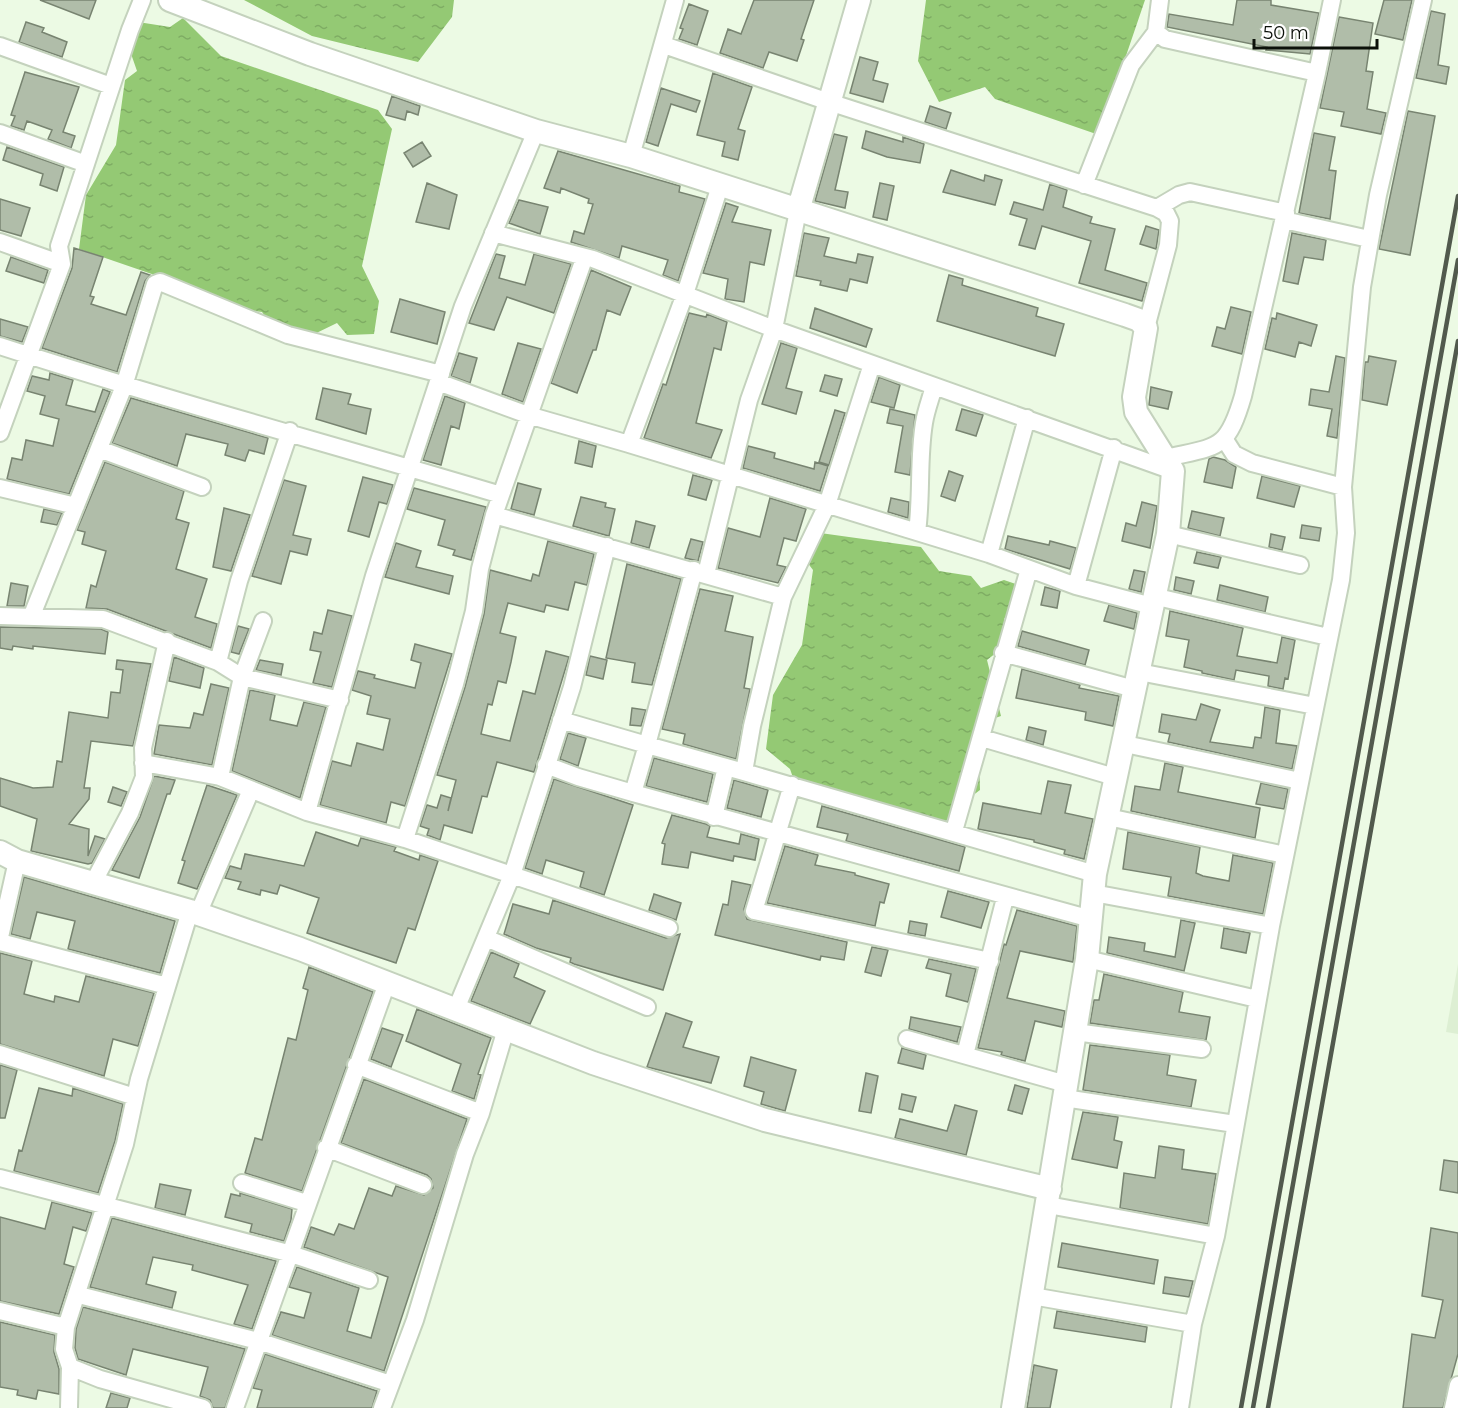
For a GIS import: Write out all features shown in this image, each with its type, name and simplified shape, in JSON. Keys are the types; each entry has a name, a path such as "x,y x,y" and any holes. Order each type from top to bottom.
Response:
{"street":[{"path":"0,433 62,264 59,246 111,86 142,0"},
{"path":"170,0 310,54 536,131 631,156 1125,315 1139,320 1146,328"},
{"path":"631,156 675,0"},
{"path":"633,793 729,476 749,400 774,329 798,211 859,0"},
{"path":"1160,0 1155,25 1156,32 1165,39 1317,73"},
{"path":"493,233 584,259 593,259 872,364 1114,448 1170,464 1225,440 1233,428 1243,396 1285,216 1332,0"},
{"path":"1180,1408 1193,1324 1216,1236 1257,999 1341,580 1346,533 1343,487 1362,287 1369,239 1423,0"},
{"path":"1084,185 1131,65 1156,32"},
{"path":"664,45 829,102 1158,208 1166,213 1170,231 1146,328 1136,382 1136,412 1170,464 1168,534 1094,883 1087,959 1014,1408"},
{"path":"0,46 111,86"},
{"path":"307,812 371,586 463,306 536,131"},
{"path":"0,133 86,164"},
{"path":"629,444 685,294 720,186"},
{"path":"1158,208 1179,195 1190,192 1369,239"},
{"path":"0,242 62,264"},
{"path":"405,839 457,674 494,515 584,259"},
{"path":"32,615 124,386 155,284 158,282 288,335 440,378 528,415 989,554 1076,586 1328,637"},
{"path":"0,346 124,386 290,431 501,495"},
{"path":"744,772 752,726 783,597 827,505 872,364"},
{"path":"917,532 922,498 920,474 923,432 934,386"},
{"path":"989,554 1027,418"},
{"path":"218,662 239,581 290,431"},
{"path":"1225,440 1234,454 1252,463 1343,487"},
{"path":"1076,586 1114,448"},
{"path":"99,449 202,487"},
{"path":"0,488 76,506"},
{"path":"494,515 783,597"},
{"path":"1168,534 1300,566"},
{"path":"456,1009 512,875 561,720 607,546"},
{"path":"954,831 982,738 1003,653 1029,569"},
{"path":"0,616 32,615 103,619 167,641 218,662 242,677 339,700"},
{"path":"220,777 242,677 263,621"},
{"path":"93,883 139,792 144,777 143,748 167,641"},
{"path":"1003,653 1136,681 1315,706"},
{"path":"561,720 954,831 1094,883 1271,926"},
{"path":"982,738 1118,778"},
{"path":"1125,744 1300,781"},
{"path":"143,763 220,777 307,812 405,839 669,928"},
{"path":"546,765 578,777 714,817 1091,920"},
{"path":"714,817 726,767"},
{"path":"792,785 754,911 990,961"},
{"path":"69,1408 70,1367 64,1349 66,1327 79,1295 125,1144 135,1097 167,986 194,913 251,790"},
{"path":"1108,817 1285,855"},
{"path":"0,937 9,857 194,913 300,949 593,1063 765,1120 1049,1197 1216,1236"},
{"path":"965,1055 1005,898"},
{"path":"486,938 647,1007"},
{"path":"0,942 167,986"},
{"path":"1087,959 1257,999"},
{"path":"235,1408 288,1253 387,983"},
{"path":"382,1408 415,1320 465,1154 481,1113 506,1029"},
{"path":"1075,1032 1202,1049"},
{"path":"907,1039 965,1055 1065,1091 1235,1124"},
{"path":"0,1054 135,1097"},
{"path":"356,1065 481,1113"},
{"path":"326,1148 423,1185"},
{"path":"0,1178 288,1253 369,1280"},
{"path":"242,1183 306,1203"},
{"path":"79,1295 258,1341 391,1384"},
{"path":"1032,1296 1193,1324"},
{"path":"0,1311 66,1327"},
{"path":"70,1367 100,1379 203,1408"},
{"path":"1453,1408 1458,1385"}],"shaded area":[{"path":"1458,964 1458,1034 1446,1032"}],"water":[{"path":"244,0 454,0 452,17 418,62 312,36"},
{"path":"926,0 1145,0 1099,135 995,99 985,87 939,102 918,61"},
{"path":"183,18 221,56 378,110 392,129 362,266 379,301 374,334 347,335 337,323 302,340 276,331 262,312 219,306 210,294 79,249 86,195 116,145 125,80 137,71 129,48 138,22 170,27"},
{"path":"813,532 921,547 939,571 971,576 981,588 1004,580 1030,589 1004,619 1011,641 987,660 1001,716 978,724 980,790 968,799 963,831 934,843 894,816 884,804 798,792 790,769 766,749 773,695 802,645 813,570 804,558"}],"building":[{"path":"40,0 96,0 89,19"},
{"path":"754,0 814,0 801,39 804,40 797,61 769,52 763,68 720,53 728,29 741,34"},
{"path":"1237,0 1271,0 1271,5 1319,13 1310,54 1266,50 1267,47 1167,27 1169,14 1233,25"},
{"path":"1384,0 1412,0 1403,40 1375,34"},
{"path":"689,4 708,11 697,45 679,39 683,29 680,28"},
{"path":"1431,11 1445,14 1438,65 1449,67 1446,84 1416,78"},
{"path":"1339,17 1373,23 1366,71 1373,72 1367,109 1386,113 1381,134 1341,126 1344,112 1320,108"},
{"path":"26,22 44,28 42,32 67,42 62,57 19,42"},
{"path":"860,57 878,62 873,80 888,84 883,102 850,93"},
{"path":"25,72 79,87 63,132 75,136 71,148 48,139 52,130 27,121 24,130 11,126 15,116 11,115"},
{"path":"713,73 752,87 738,129 745,131 738,160 722,156 725,142 697,135"},
{"path":"661,88 700,101 696,112 671,104 658,146 646,142"},
{"path":"392,96 420,106 418,115 407,111 405,120 386,115"},
{"path":"930,106 951,113 946,129 925,122"},
{"path":"1408,111 1435,116 1410,255 1379,249"},
{"path":"866,131 903,142 903,137 924,144 920,163 887,157 862,148"},
{"path":"1314,133 1335,137 1329,170 1336,171 1330,219 1299,213"},
{"path":"834,134 847,137 835,190 848,192 845,208 815,201"},
{"path":"422,142 431,156 413,167 404,153"},
{"path":"7,147 64,167 57,191 40,185 43,174 3,160"},
{"path":"558,151 680,186 679,192 705,199 678,281 663,275 668,260 622,246 619,258 571,242 574,231 584,234 593,204 588,203 589,199 561,188 560,193 544,188"},
{"path":"951,170 984,181 985,175 1002,180 995,205 943,192"},
{"path":"427,183 457,195 449,229 416,222"},
{"path":"880,183 894,186 887,220 873,217"},
{"path":"1050,184 1067,190 1063,207 1092,217 1090,223 1115,229 1105,270 1147,283 1142,301 1079,283 1091,241 1042,226 1035,249 1019,245 1027,219 1010,214 1014,202 1043,210"},
{"path":"0,199 30,208 21,236 0,230"},
{"path":"519,200 548,207 540,234 509,223"},
{"path":"726,203 738,207 732,222 771,230 764,265 750,262 744,302 725,299 728,279 703,273"},
{"path":"1146,226 1159,230 1156,249 1140,244"},
{"path":"804,233 829,238 824,256 856,263 858,254 873,257 867,283 850,279 847,291 820,285 821,281 796,276"},
{"path":"1292,233 1326,240 1323,260 1304,257 1298,284 1283,281"},
{"path":"74,248 103,257 90,296 94,297 91,304 126,315 141,272 150,275 145,281 117,372 42,348 72,268"},
{"path":"496,254 505,256 499,278 525,285 534,254 571,264 554,313 507,297 494,330 469,323"},
{"path":"11,257 48,270 44,283 6,271"},
{"path":"591,270 631,287 620,315 607,310 596,350 593,350 577,393 551,383"},
{"path":"949,275 963,279 962,285 1038,308 1036,316 1064,324 1055,356 937,321"},
{"path":"400,299 445,312 437,344 391,332"},
{"path":"1231,307 1251,312 1242,354 1212,346 1217,327 1225,329"},
{"path":"815,308 872,329 866,347 810,328"},
{"path":"689,313 706,317 707,314 727,322 721,350 714,348 696,423 722,430 711,458 644,438 663,384 666,385"},
{"path":"1277,313 1317,325 1311,346 1299,342 1295,357 1265,349 1272,318 1276,319"},
{"path":"0,319 28,327 22,342 0,336"},
{"path":"518,343 541,349 523,402 502,394"},
{"path":"781,343 797,348 786,388 802,392 796,414 762,404"},
{"path":"459,353 477,358 470,383 451,376"},
{"path":"1336,356 1345,358 1337,438 1327,436 1332,409 1309,405 1311,389 1329,392"},
{"path":"1369,356 1396,361 1387,405 1362,400 1365,362 1368,362"},
{"path":"50,373 73,380 66,405 95,412 103,389 110,392 69,494 7,479 12,458 22,460 26,440 53,446 59,419 40,414 45,396 27,391 32,376 49,380"},
{"path":"825,375 842,379 837,396 820,391"},
{"path":"879,377 900,385 894,408 871,402"},
{"path":"1151,387 1172,392 1168,409 1149,405"},
{"path":"323,388 351,394 348,404 371,409 366,434 316,419"},
{"path":"445,396 465,403 459,429 451,426 441,465 423,460"},
{"path":"131,398 268,438 264,454 249,450 245,461 225,455 228,444 186,434 177,466 112,443"},
{"path":"890,409 915,415 910,475 895,472 903,426 887,423"},
{"path":"962,409 983,415 976,436 956,430"},
{"path":"835,410 845,413 829,465 819,462"},
{"path":"579,441 596,446 592,467 575,463"},
{"path":"748,446 775,453 774,458 814,469 815,462 828,466 820,491 743,468"},
{"path":"1213,457 1225,460 1236,467 1232,488 1204,482 1209,459"},
{"path":"105,462 184,491 176,519 189,523 176,569 207,579 195,617 217,624 211,648 107,609 86,608 91,585 96,587 106,551 82,544 85,532 77,530"},
{"path":"949,471 963,476 955,501 941,496"},
{"path":"693,475 712,480 706,500 688,495"},
{"path":"1262,476 1300,486 1294,507 1257,498"},
{"path":"363,477 393,485 387,504 379,502 369,537 348,531"},
{"path":"284,480 306,486 293,535 311,539 307,555 290,551 281,584 252,576"},
{"path":"518,483 541,489 534,515 511,509"},
{"path":"414,488 486,507 471,560 453,555 455,550 438,545 445,520 407,509"},
{"path":"581,497 606,503 605,507 615,509 609,536 573,526"},
{"path":"770,498 806,509 796,541 784,538 777,565 786,567 778,583 718,568 728,528 760,537"},
{"path":"891,498 909,502 908,518 888,512"},
{"path":"1142,502 1157,506 1150,548 1122,541 1126,523 1136,526"},
{"path":"224,508 250,515 231,571 213,567"},
{"path":"44,509 62,513 57,525 41,522"},
{"path":"1192,511 1224,518 1220,536 1188,528"},
{"path":"636,521 655,526 649,548 631,543"},
{"path":"1302,525 1321,528 1319,541 1300,538"},
{"path":"1271,534 1285,537 1282,550 1269,547"},
{"path":"1008,536 1049,545 1050,541 1076,548 1070,569 1005,549"},
{"path":"691,539 703,542 698,561 685,558"},
{"path":"548,541 594,554 587,585 575,582 568,610 546,605 544,612 508,603 500,633 516,637 511,662 506,683 498,681 492,705 488,704 481,734 510,741 523,691 535,694 546,651 569,657 534,772 497,762 487,797 482,796 472,833 444,825 440,840 427,835 429,829 420,826 427,805 437,808 441,795 451,798 448,811 456,780 437,775 465,687 484,614 490,570 531,581 533,574 539,576"},
{"path":"396,543 421,551 416,567 453,576 449,594 385,577"},
{"path":"1197,552 1221,557 1218,568 1194,563"},
{"path":"627,564 681,579 652,685 632,682 635,663 606,658"},
{"path":"1134,570 1145,572 1141,592 1129,589"},
{"path":"1176,577 1194,581 1191,594 1174,590"},
{"path":"11,583 28,586 24,606 7,606"},
{"path":"1220,585 1268,597 1265,612 1217,600"},
{"path":"1045,587 1060,591 1057,608 1041,605"},
{"path":"700,589 733,596 725,631 753,637 744,688 750,689 736,759 683,744 685,734 662,729"},
{"path":"1109,605 1137,613 1134,629 1104,621"},
{"path":"328,610 352,616 332,687 313,683 321,652 310,650 314,632 322,634"},
{"path":"1170,611 1243,628 1237,656 1277,663 1282,637 1295,640 1288,679 1285,678 1283,689 1268,686 1269,676 1236,670 1234,680 1184,667 1189,640 1166,636"},
{"path":"238,626 249,629 239,654 231,652"},
{"path":"0,627 101,629 108,632 105,654 33,646 33,649 13,646 12,650 0,648"},
{"path":"1022,631 1089,650 1085,665 1018,646"},
{"path":"415,644 452,654 405,806 391,802 386,823 320,805 332,761 351,766 357,743 383,750 390,719 367,714 371,696 352,690 358,671 375,675 374,678 415,688 421,663 411,660"},
{"path":"590,656 607,660 603,679 586,675"},
{"path":"174,657 204,668 200,688 169,681"},
{"path":"117,660 151,664 133,746 91,741 84,788 90,788 89,799 69,824 89,829 88,856 95,836 105,839 92,863 88,864 31,851 37,819 0,806 0,778 33,788 53,787 57,761 62,762 69,712 108,718 111,692 120,693 123,670 116,669"},
{"path":"260,660 283,664 281,675 256,670"},
{"path":"1022,669 1080,685 1079,688 1119,696 1113,726 1085,720 1086,712 1016,698"},
{"path":"211,684 229,688 212,765 154,754 159,725 190,728 194,713 203,715"},
{"path":"250,690 275,695 270,720 297,726 304,702 326,707 300,798 232,771"},
{"path":"1201,704 1220,710 1210,742 1253,748 1255,737 1261,738 1265,707 1280,710 1276,743 1297,746 1292,769 1168,742 1170,734 1159,732 1162,714 1196,720"},
{"path":"632,708 646,710 641,726 630,725"},
{"path":"1029,727 1046,731 1043,745 1026,740"},
{"path":"568,733 586,738 578,766 560,759"},
{"path":"654,758 713,774 707,802 646,786"},
{"path":"1165,763 1183,767 1178,792 1260,808 1255,838 1131,811 1135,786 1160,790"},
{"path":"154,776 175,780 170,794 167,794 139,878 112,870 140,817"},
{"path":"554,779 633,805 604,895 580,887 584,872 546,860 542,874 525,868"},
{"path":"734,780 768,790 761,817 727,808"},
{"path":"1048,781 1071,785 1065,813 1093,819 1084,859 1064,854 1065,850 1034,842 1034,840 978,829 983,803 1041,814"},
{"path":"1261,783 1288,789 1284,809 1256,804"},
{"path":"207,785 237,795 197,889 178,883 185,861 182,860"},
{"path":"113,787 127,792 121,806 108,802"},
{"path":"822,806 965,847 959,871 846,841 848,834 817,827"},
{"path":"672,815 710,826 707,837 739,844 741,834 759,839 755,860 734,856 733,861 691,852 688,868 662,864 665,844 662,843"},
{"path":"316,832 358,846 361,838 396,847 394,851 419,860 420,855 438,861 415,930 408,928 396,963 307,933 319,898 280,885 277,894 261,890 260,895 238,889 241,882 225,878 230,866 241,869 245,854 304,866"},
{"path":"1128,832 1200,847 1196,873 1203,876 1229,881 1233,855 1273,863 1263,914 1168,896 1171,877 1123,869"},
{"path":"785,846 818,855 815,865 855,873 855,875 889,884 884,903 880,902 875,926 767,903"},
{"path":"24,877 175,921 160,973 68,949 75,921 37,912 30,939 11,934"},
{"path":"732,881 751,885 744,909 747,919 847,942 844,960 821,956 820,960 715,935 723,904 728,905"},
{"path":"948,891 989,902 981,928 941,917"},
{"path":"654,894 681,903 676,920 649,910"},
{"path":"553,900 666,938 680,934 663,990 574,964 570,962 571,958 536,948 504,934 513,904 549,914"},
{"path":"1017,910 1077,926 1073,962 1020,951 1007,998 1065,1011 1062,1027 1035,1021 1025,1061 1001,1055 1002,1052 978,1048 1004,944 1006,945"},
{"path":"1181,920 1195,923 1184,971 1107,953 1109,937 1145,943 1144,951 1175,957"},
{"path":"910,921 927,924 925,936 908,933"},
{"path":"1224,928 1250,933 1246,953 1221,948"},
{"path":"872,947 888,950 881,976 865,972"},
{"path":"491,952 519,964 514,977 545,991 530,1024 471,1001"},
{"path":"0,953 32,961 24,994 54,1002 55,996 79,1002 86,976 154,993 138,1046 113,1039 104,1076 0,1044"},
{"path":"929,959 976,969 968,1002 946,996 951,974 926,968"},
{"path":"309,967 373,992 302,1191 245,1173 255,1138 262,1140 288,1038 296,1040 308,990 303,988"},
{"path":"1104,974 1183,992 1179,1012 1210,1017 1206,1040 1090,1023 1094,1000 1099,1000"},
{"path":"417,1009 491,1038 478,1074 481,1075 474,1099 452,1091 461,1064 406,1041"},
{"path":"666,1013 692,1022 683,1047 719,1057 711,1083 647,1067"},
{"path":"911,1017 961,1027 957,1042 909,1029"},
{"path":"382,1028 403,1035 391,1067 371,1059"},
{"path":"1090,1045 1170,1055 1167,1075 1196,1080 1191,1107 1083,1090"},
{"path":"902,1048 926,1055 923,1069 898,1063"},
{"path":"751,1057 796,1070 785,1111 761,1104 764,1092 744,1086"},
{"path":"0,1065 17,1070 5,1118 0,1118"},
{"path":"866,1073 878,1076 871,1113 859,1111"},
{"path":"364,1079 467,1119 384,1371 272,1335 281,1312 304,1318 311,1293 289,1287 297,1267 359,1288 347,1331 371,1338 388,1277 304,1247 311,1227 334,1235 339,1224 354,1229 369,1188 392,1196 396,1186 424,1195 433,1188 431,1179 427,1175 341,1143"},
{"path":"1015,1085 1029,1089 1022,1114 1008,1110"},
{"path":"39,1088 72,1096 73,1088 123,1104 115,1141 98,1193 14,1171 19,1150 22,1151"},
{"path":"902,1094 916,1097 912,1112 899,1109"},
{"path":"955,1105 977,1111 966,1155 895,1138 900,1119 947,1131"},
{"path":"1083,1112 1118,1117 1114,1140 1122,1142 1117,1168 1072,1159"},
{"path":"1159,1146 1184,1150 1182,1169 1216,1174 1208,1224 1120,1208 1124,1173 1155,1178"},
{"path":"1444,1160 1458,1162 1458,1193 1440,1190"},
{"path":"160,1184 191,1190 185,1215 155,1208"},
{"path":"240,1193 292,1209 284,1241 250,1232 252,1224 225,1217 231,1194 240,1196"},
{"path":"52,1202 92,1213 86,1231 73,1227 64,1264 74,1267 59,1314 0,1301 0,1217 45,1229"},
{"path":"112,1218 276,1261 252,1329 234,1324 248,1285 192,1270 193,1265 153,1257 146,1284 176,1292 172,1308 90,1287"},
{"path":"1431,1228 1458,1233 1458,1354 1443,1408 1403,1408 1412,1334 1435,1338 1443,1300 1422,1296"},
{"path":"1062,1243 1158,1260 1154,1284 1058,1267"},
{"path":"1165,1277 1193,1281 1189,1297 1163,1293"},
{"path":"83,1307 245,1349 225,1408 213,1408 210,1400 200,1396 208,1367 133,1349 126,1375 78,1359 75,1348 76,1329"},
{"path":"1057,1311 1147,1327 1145,1342 1054,1328"},
{"path":"0,1322 55,1335 54,1352 59,1369 59,1394 38,1390 36,1399 17,1395 18,1390 0,1387"},
{"path":"265,1354 377,1391 372,1408 257,1408 262,1390 253,1388"},
{"path":"1034,1365 1057,1370 1050,1408 1027,1408"},
{"path":"111,1393 130,1398 127,1408 106,1408"}],"railway":[{"path":"1241,1408 1458,196"},
{"path":"1253,1408 1458,260"},
{"path":"1268,1408 1458,341"}]}
